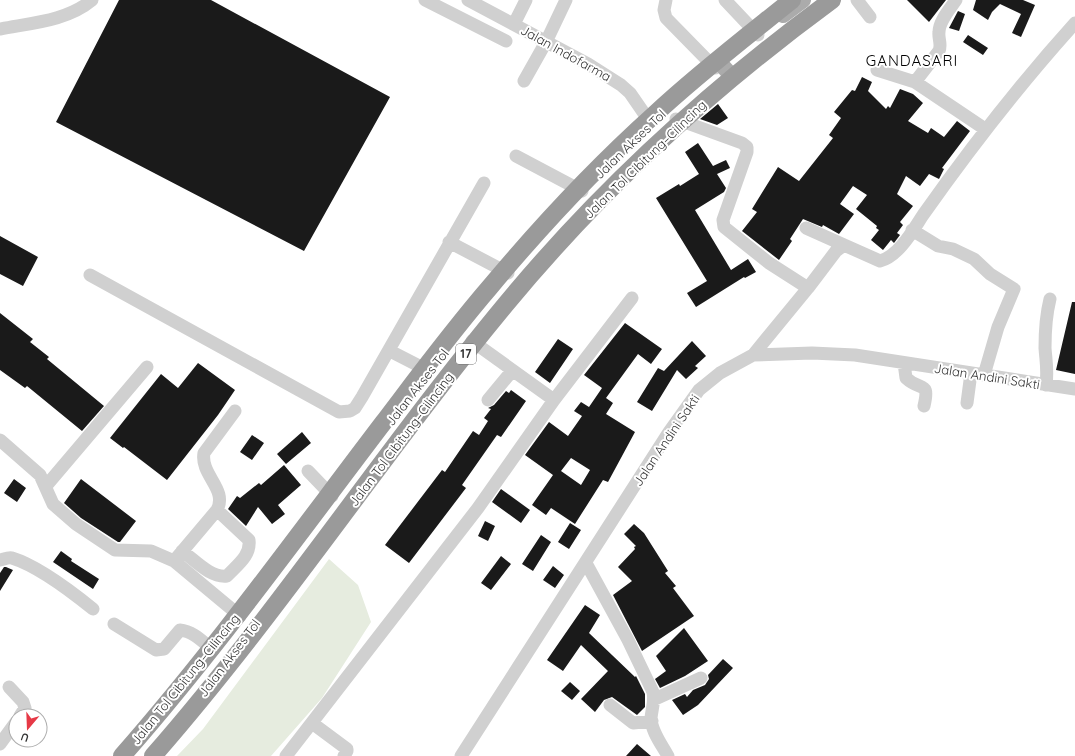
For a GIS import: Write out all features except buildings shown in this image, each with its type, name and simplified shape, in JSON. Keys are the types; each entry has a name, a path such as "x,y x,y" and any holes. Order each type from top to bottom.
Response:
{"highway":[{"name":"Jalan Tol Cibitung–Cilincing","path":"122,756 170,701 226,630 429,362 489,287 538,231 595,170 656,113 720,57 792,0"},
{"name":"Jalan Tol Cibitung–Cilincing","path":"154,756 245,644 448,376 507,302 556,247 612,187 672,130 735,75 832,0"}],"main road":[{"name":"Jalan Akses Tol","path":"154,756 472,341 609,183 676,119 721,68 758,35 803,0"},
{"name":"Jalan Akses Tol","path":"115,756 171,703 429,371 508,273 582,191 650,122 721,68 824,0"}],"street":[{"path":"0,29 60,18 92,0"},
{"path":"425,0 506,41"},
{"name":"Jalan Indofarma","path":"468,0 588,64 621,85 630,93 650,122"},
{"path":"514,24 526,0"},
{"path":"524,81 546,42 566,0"},
{"path":"666,0 664,10 666,18 721,68"},
{"path":"725,0 758,35"},
{"path":"857,0 870,17"},
{"path":"915,82 939,51 941,44 939,32 956,0"},
{"path":"806,228 880,261 891,256 912,230 985,129 1030,72 1075,23"},
{"path":"877,70 915,82 985,129"},
{"path":"676,119 742,143 747,147 747,152 723,220 724,227 769,263 808,288"},
{"path":"516,156 582,191"},
{"path":"90,275 339,412 350,411 355,408 390,351 449,242 484,183"},
{"path":"912,230 938,246 953,249 974,259 990,274 1014,289 998,327 984,375"},
{"path":"449,242 508,273"},
{"path":"753,355 836,251 844,245"},
{"path":"286,756 478,508 554,400 632,298"},
{"path":"1046,385 1048,370 1045,348 1045,319 1050,299"},
{"path":"472,341 554,400"},
{"path":"390,351 429,371"},
{"name":"Jalan Andini Sakti","path":"461,756 589,568 669,432 699,390 720,373 753,355 812,353 855,355 1075,389"},
{"path":"904,363 906,378 925,389 927,393 924,406"},
{"path":"46,486 147,367"},
{"path":"488,400 512,371"},
{"path":"967,403 970,373"},
{"path":"178,556 217,510 221,503 220,494 204,465 203,459 204,454 235,411"},
{"path":"0,440 40,474 53,504 76,524 108,547 115,550 151,551 178,556 220,577 227,576 246,556 250,546 249,540 217,510"},
{"path":"308,471 332,496"},
{"path":"178,556 240,616"},
{"path":"0,560 11,558 34,569 65,588 93,609"},
{"path":"589,568 628,640 653,692 655,699 652,721 653,727 668,756"},
{"path":"114,624 156,650 164,649 180,630 185,630 213,650"},
{"path":"655,699 701,678"},
{"path":"9,687 23,702 25,708"},
{"path":"610,705 633,723 652,721"},
{"path":"312,723 347,749 344,756"},
{"path":"0,744 8,733"}],"shaded area":[{"path":"329,559 358,585 371,622 322,698 271,756 177,756 203,729"}],"district":[{"name":"GANDASARI","path":"912,61"}]}
